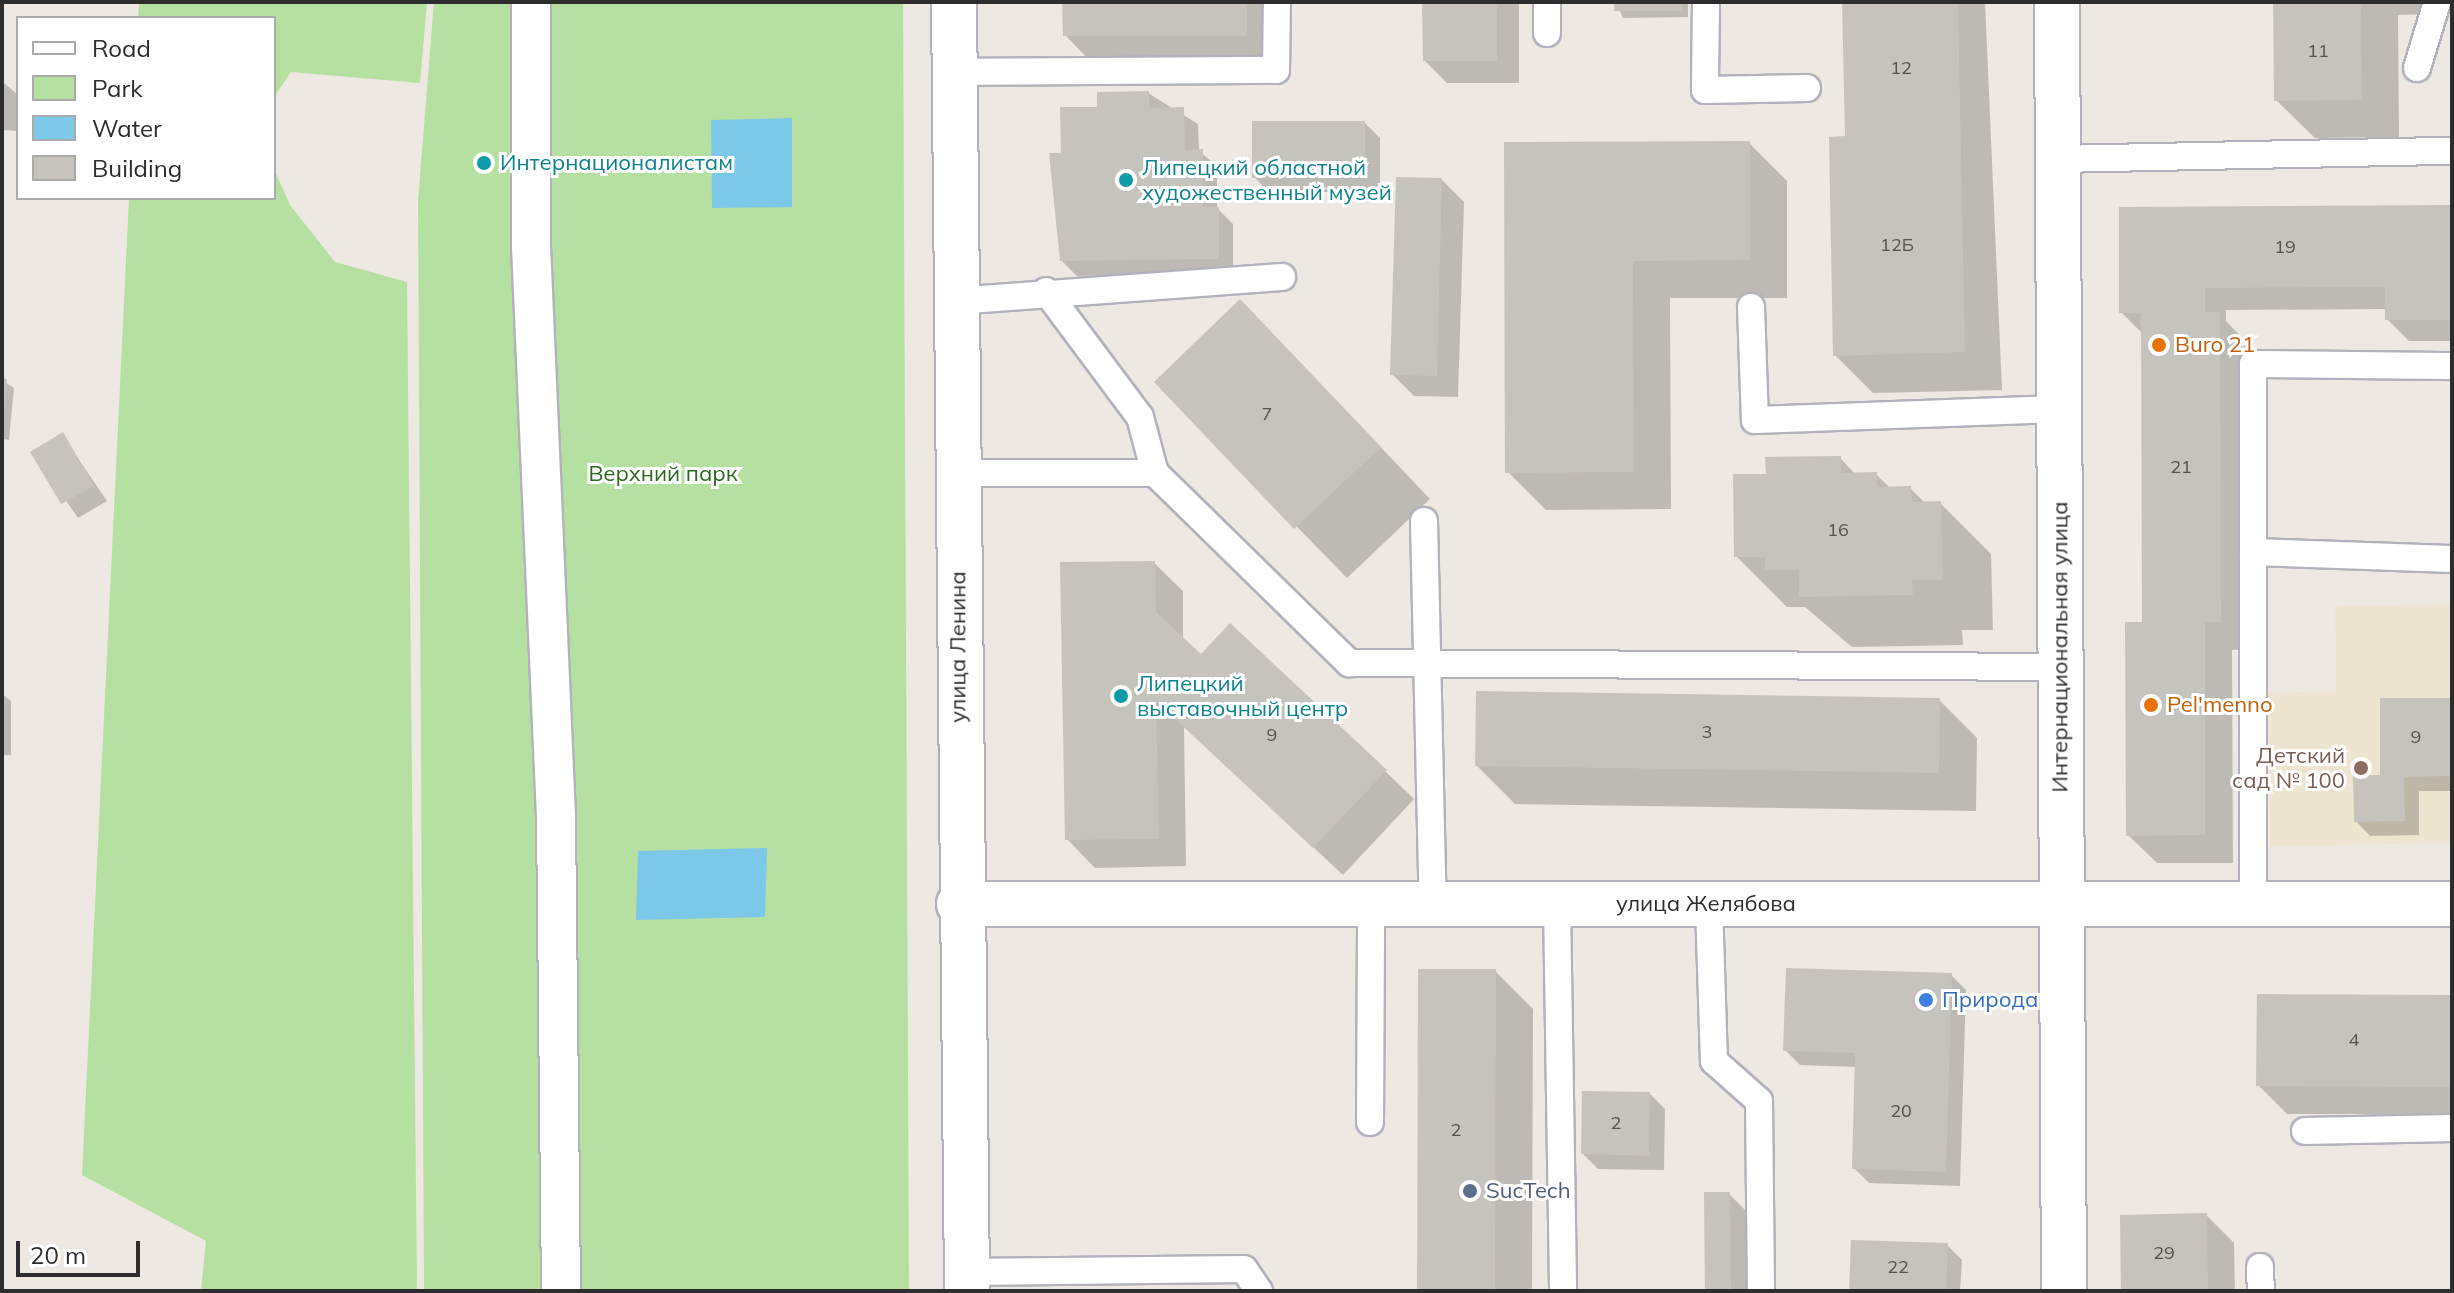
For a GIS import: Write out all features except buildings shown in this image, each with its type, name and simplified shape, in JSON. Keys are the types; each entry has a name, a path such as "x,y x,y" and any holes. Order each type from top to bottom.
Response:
{"street":[{"path":"531,2 531,246 556,816 561,1291"},
{"name":"улица Ленина","path":"954,2 959,904 966,1281"},
{"name":"Интернациональная улица","path":"2057,2 2064,1291"},
{"name":"улица Желябова","path":"959,904 2452,904"}],"lane":[{"path":"955,72 1276,70 1277,2"},
{"path":"1547,2 1547,33"},
{"path":"1706,2 1705,90 1807,88"},
{"path":"2417,68 2437,2"},
{"path":"2058,159 2452,151"},
{"path":"954,301 1046,291 1282,277"},
{"path":"1046,291 1140,417 1155,473 1349,663 2060,667"},
{"path":"1751,307 1755,420 2059,409"},
{"path":"2253,904 2253,364 2452,366"},
{"path":"957,473 1155,473"},
{"path":"1424,521 1433,904"},
{"path":"2253,552 2452,559"},
{"path":"1557,904 1563,1291"},
{"path":"1709,904 1714,1061 1759,1101 1761,1291"},
{"path":"1370,1122 1371,905"},
{"path":"2305,1131 2452,1128"},
{"path":"966,1281 1244,1269 1259,1291"}],"shaded area":[{"name":"Детский сад № 100","path":"2452,604 2452,843 2270,846 2268,693 2336,691 2335,606"}],"green space":[{"path":"139,2 427,2 420,83 291,72 276,94 276,16 138,16"},
{"name":"Верхний парк","path":"434,2 903,2 909,1291 424,1291 418,201"},
{"path":"276,174 290,205 335,262 407,282 417,1291 201,1291 206,1241 82,1175 129,200 276,200"}],"water":[{"path":"792,118 792,207 712,208 711,120"},
{"path":"767,848 765,917 636,920 638,851"}],"place":[{"name":"Интернационалистам","path":"484,163"},
{"name":"Липецкий областной художественный музей","path":"1126,180"},
{"name":"Buro 21","path":"2159,345"},
{"name":"Липецкий выставочный центр","path":"1121,696"},
{"name":"Pel'menno","path":"2151,705"},
{"name":"Детский сад № 100","path":"2361,768"},
{"name":"Природа","path":"1926,1000"},
{"name":"SucTech","path":"1470,1191"}]}
